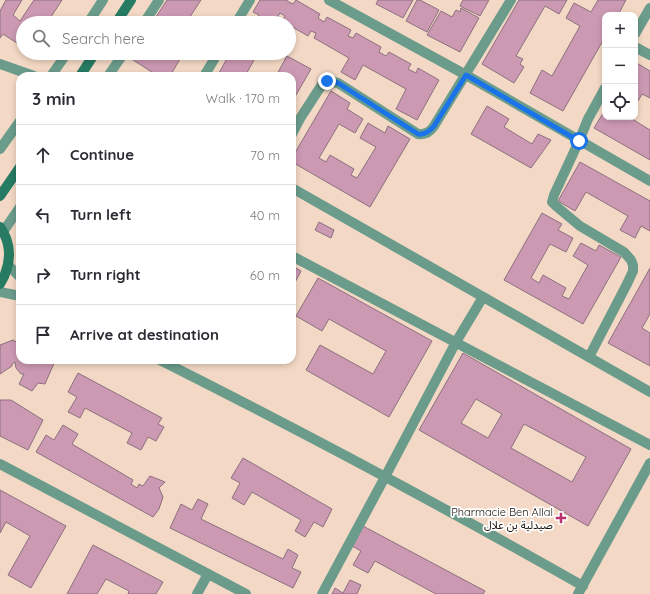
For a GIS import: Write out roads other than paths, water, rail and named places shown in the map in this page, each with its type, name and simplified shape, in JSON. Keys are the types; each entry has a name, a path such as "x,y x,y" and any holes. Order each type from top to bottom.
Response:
{"main road":[{"path":"121,16 131,0"},
{"path":"83,72 91,60"},
{"path":"1,198 16,174"},
{"path":"0,284 5,276 10,254 8,242 2,229"}],"street":[{"path":"93,16 103,0"},
{"path":"149,16 159,0"},
{"path":"240,16 250,0"},
{"path":"329,0 466,75 650,181"},
{"path":"296,126 323,83 331,81 338,83 418,134 422,135 431,130 511,0"},
{"path":"638,29 650,8"},
{"path":"637,48 650,55"},
{"path":"54,72 62,60"},
{"path":"114,72 120,60"},
{"path":"206,72 214,60"},
{"path":"0,64 23,72"},
{"path":"589,357 633,272 632,260 624,252 580,226 552,202 588,119 602,93"},
{"path":"0,149 16,127"},
{"path":"296,190 650,392"},
{"path":"2,229 16,212"},
{"path":"296,258 650,445"},
{"path":"8,266 16,273"},
{"path":"0,292 16,295"},
{"path":"322,594 456,342 483,297"},
{"path":"168,364 238,399 491,534 581,590 650,463"},
{"path":"0,465 246,594"},
{"path":"196,594 208,574"}],"place":[{"name":"Pharmacie Ben Allal صيدلية بن علال","path":"561,518"}]}
